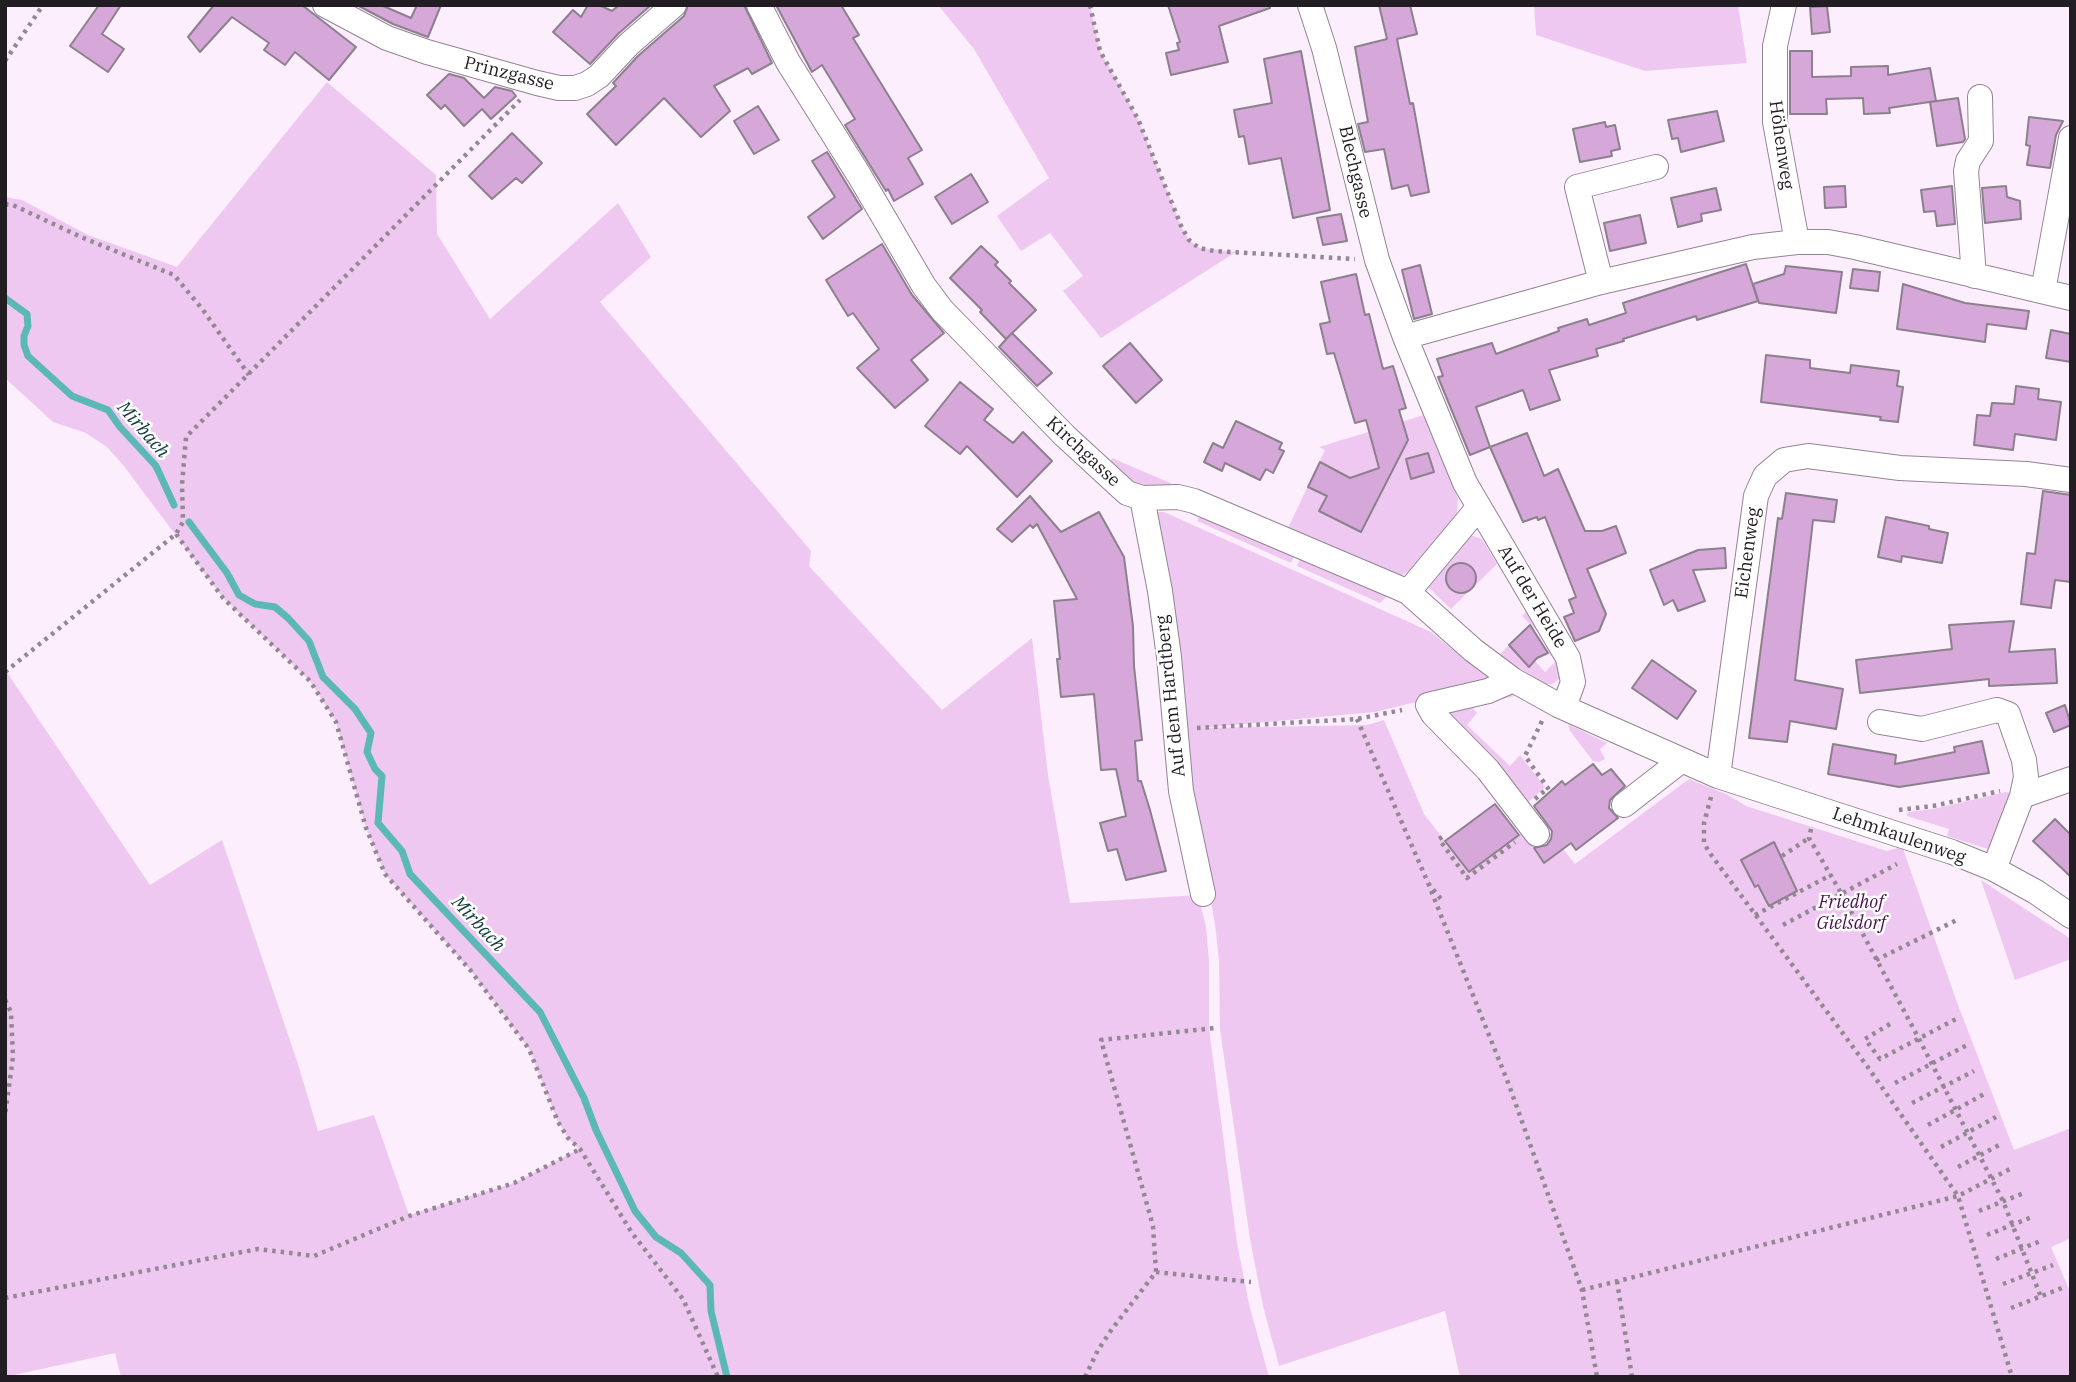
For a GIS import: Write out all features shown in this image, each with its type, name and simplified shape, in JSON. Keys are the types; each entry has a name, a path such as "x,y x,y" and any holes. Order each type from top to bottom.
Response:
{"street":[{"name":"Prinzgasse","path":"325,5 387,38 427,52 559,88 575,88 599,76 628,45 674,5"},
{"name":"Kirchgasse","path":"759,5 788,62 924,286 942,310 1065,436 1127,492 1142,498"},
{"name":"Blechgasse","path":"1310,5 1324,48 1377,260 1405,337"},
{"name":"Höhenweg","path":"1784,5 1775,46 1775,122 1797,243"},
{"path":"1974,276 1966,171 1968,161 1982,141 1980,97"},
{"path":"2043,291 2071,138"},
{"path":"1601,282 1577,187 1656,167"},
{"path":"1405,337 1601,282 1753,247 1797,243 1828,242 1855,247 2071,298"},
{"name":"Auf der Heide","path":"1405,337 1456,464 1478,508 1568,657 1573,682 1558,704"},
{"name":"Eichenweg","path":"1718,776 1756,496 1765,476 1784,460 1808,456 1900,468 1972,470 2071,480"},
{"path":"1142,498 1178,497 1194,501 1408,592 1513,680 1558,704 1718,776"},
{"name":"Auf dem Hardtberg","path":"1142,498 1160,591 1169,657 1181,791 1203,894"},
{"path":"1408,592 1478,508"},
{"path":"1513,680 1488,691 1428,705 1433,714 1488,770 1535,831"},
{"path":"1880,722 1922,729 1997,710 2008,715 2024,760 2023,791 1994,869"},
{"path":"1624,804 1682,760"},
{"name":"Lehmkaulenweg","path":"1718,776 1952,852 1994,869 2036,892 2071,916"},
{"path":"2023,791 2071,779"}],"path":[{"path":"5,61 43,5"},
{"path":"1090,5 1100,51 1138,119 1189,240 1199,248 1214,251 1377,260"},
{"path":"5,672 176,534 183,522 182,485 186,437 537,83"},
{"path":"5,204 13,205 81,237 174,275 203,310 249,375"},
{"path":"176,534 223,598 310,681 336,722 366,828 385,874 471,971 529,1049 558,1122 568,1138 580,1149 632,1233 683,1299 718,1377"},
{"path":"1550,791 1525,756 1558,704"},
{"path":"1176,729 1357,719 1402,709"},
{"path":"1357,719 1429,883 1509,1085 1582,1290 1597,1377"},
{"path":"1718,776 1704,822 1704,844 1867,1066 1958,1196 2012,1377"},
{"path":"1894,810 2023,791"},
{"path":"1782,856 1809,838 1818,808"},
{"path":"1442,837 1439,839 1467,878 1535,831"},
{"path":"1809,838 1842,893 2003,1201 2042,1297"},
{"path":"1783,925 1897,864"},
{"path":"1755,915 1831,875"},
{"path":"1429,883 1441,899"},
{"path":"1876,960 1959,919"},
{"path":"5,1000 11,1012 13,1057 5,1115"},
{"path":"1890,1024 1866,1040 1880,1059 1956,1019"},
{"path":"1085,1377 1105,1339 1156,1272 1153,1226 1101,1040 1215,1028"},
{"path":"1895,1083 1966,1045"},
{"path":"1912,1103 1974,1071"},
{"path":"1928,1125 1986,1093"},
{"path":"1941,1147 1996,1117"},
{"path":"1958,1167 2003,1143"},
{"path":"5,1298 258,1249 314,1256 409,1216 514,1183 580,1149"},
{"path":"1582,1290 1958,1196 2012,1168"},
{"path":"1979,1211 2024,1193"},
{"path":"1987,1235 2032,1217"},
{"path":"1996,1259 2043,1240"},
{"path":"2003,1284 2053,1265"},
{"path":"1156,1272 1251,1282"},
{"path":"1617,1282 1632,1377"},
{"path":"2011,1308 2062,1288"}],"green space":[{"path":"938,5 1090,5 1100,51 1138,119 1189,240 1200,248 1236,252 1101,338 1063,291 1083,276 1050,233 1021,251 997,216 1049,178 974,49"},
{"path":"1534,5 1738,5 1747,63 1645,71 1536,35"},
{"path":"327,82 436,175 437,234 490,319 618,203 651,257 600,302 811,551 809,566 942,710 1032,638 1048,775 1070,903 1198,895 1206,927 1209,1028 1237,1243 1249,1304 1269,1377 121,1377 115,1353 5,1377 6,671 150,885 222,840 318,1131 374,1115 409,1215 514,1183 579,1149 558,1122 529,1049 471,971 385,874 366,828 336,722 310,681 223,598 107,447 86,433 53,422 5,378 5,197 22,200 88,235 177,267"},
{"path":"1424,415 1458,498 1457,513 1442,543 1421,563 1401,576 1288,528 1325,450 1319,447"},
{"path":"1112,458 1175,485 1137,487 1109,465"},
{"name":"Friedhof Gielsdorf","path":"1156,512 1164,512 1431,632 1494,683 1375,712 1200,728 1367,725 1384,720 1424,814 1469,872 1524,831 1544,863 1563,849 1575,864 1689,779 1728,795 1746,806 1887,851 1903,849 1958,1005 2014,1150 2071,1128 2071,1238 2051,1247 2071,1294 2071,1377 1460,1377 1445,1311 1279,1366 1263,1306 1250,1239 1220,1029 1219,960 1215,924 1191,789"},
{"path":"1201,514 1295,554 1291,563 1197,521"},
{"path":"1470,535 1482,539 1497,564 1451,609 1427,586"},
{"path":"1301,557 1389,594 1380,603 1297,566"},
{"path":"1530,608 1559,655 1561,678 1552,684 1545,684 1499,655 1509,645 1529,666 1535,661 1545,672 1556,661 1546,650 1550,645 1522,616"},
{"path":"1506,691 1515,696 1471,706 1477,713 1467,725 1510,766 1520,755 1545,787 1525,805 1446,714 1450,708"},
{"path":"1568,724 1607,743 1600,749 1605,759 1593,761 1570,731"},
{"path":"2006,792 2012,794 1988,849 1947,836 1949,829 1907,816 1908,812"},
{"path":"1981,880 2071,939 2071,959 2015,980"}],"building":[{"path":"99,5 121,5 102,34 124,49 108,72 70,46"},
{"path":"214,5 302,5 356,47 329,80 295,52 285,65 264,50 269,43 232,17 200,52 188,37"},
{"path":"357,5 381,5 411,18 417,5 441,5 428,37 393,24"},
{"path":"588,5 599,5 612,11 619,5 651,5 590,64 553,32 573,10 581,17"},
{"path":"688,5 744,5 772,63 752,74 748,68 714,86 730,111 701,137 664,98 616,145 587,114 616,86 613,83 638,56 684,16"},
{"path":"776,5 841,5 859,35 853,38 922,150 908,158 923,184 894,201 845,125 855,119 822,65 812,72"},
{"path":"1168,5 1270,5 1270,8 1219,26 1228,62 1171,75 1166,53 1179,50 1177,43 1180,42"},
{"path":"1379,5 1410,5 1417,34 1397,39 1410,104 1413,103 1429,192 1411,196 1408,185 1392,189 1384,149 1365,152 1358,124 1368,122 1355,47 1387,39"},
{"path":"1827,6 1830,32 1812,34 1810,7"},
{"path":"1301,51 1330,210 1293,218 1281,158 1249,164 1244,136 1239,137 1234,110 1272,103 1264,59"},
{"path":"1790,51 1812,51 1812,77 1851,76 1851,67 1888,66 1888,75 1930,68 1936,101 1889,108 1890,113 1864,114 1863,98 1826,99 1827,114 1790,114"},
{"path":"449,74 464,78 484,98 495,87 512,91 516,96 491,119 482,109 464,126 445,105 441,109 427,95"},
{"path":"1958,98 1965,139 1963,142 1937,146 1930,102"},
{"path":"758,106 779,140 754,154 734,121"},
{"path":"1717,111 1724,141 1681,152 1678,138 1672,139 1668,120"},
{"path":"2029,117 2063,121 2056,135 2050,168 2027,165 2030,146 2026,145"},
{"path":"1605,122 1606,127 1615,125 1620,149 1611,151 1612,156 1580,162 1573,129"},
{"path":"512,133 542,163 522,183 516,178 492,199 469,176"},
{"path":"827,152 862,209 823,239 808,217 835,197 812,161"},
{"path":"971,174 988,202 952,224 935,197"},
{"path":"1845,186 1846,207 1825,208 1824,187"},
{"path":"1952,186 1955,224 1937,226 1935,211 1924,212 1921,190"},
{"path":"2006,186 2007,197 2020,201 2021,219 1985,223 1982,188"},
{"path":"1716,188 1721,210 1701,214 1702,221 1678,227 1671,198"},
{"path":"1341,214 1347,241 1323,245 1317,218"},
{"path":"1640,215 1646,243 1610,251 1604,223"},
{"path":"882,244 912,295 944,333 911,360 928,380 895,408 857,368 879,349 853,313 848,316 826,280"},
{"path":"981,246 998,262 995,265 1011,281 1009,283 1036,310 1006,339 950,278"},
{"path":"1746,264 1758,301 1697,320 1696,316 1623,339 1624,341 1596,349 1598,356 1549,370 1560,400 1530,410 1523,390 1476,407 1490,447 1470,455 1438,377 1443,376 1437,359 1492,343 1496,354 1559,331 1558,328 1587,319 1589,325 1626,313 1623,303"},
{"path":"1420,265 1432,314 1414,319 1402,270"},
{"path":"1786,266 1842,272 1836,313 1759,303 1753,284 1784,274"},
{"path":"1853,269 1880,272 1878,291 1850,288"},
{"path":"1356,274 1365,315 1369,314 1383,369 1393,366 1406,408 1399,410 1408,440 1361,532 1319,511 1327,496 1308,487 1320,462 1350,478 1379,468 1366,420 1355,423 1334,353 1327,354 1320,324 1330,322 1321,282"},
{"path":"1903,284 1965,303 2029,311 2026,329 1987,324 1985,342 1897,329"},
{"path":"2051,330 2071,334 2071,362 2046,358"},
{"path":"1012,333 1052,373 1037,386 999,347"},
{"path":"1130,343 1162,380 1136,403 1103,366"},
{"path":"1766,355 1810,360 1810,368 1850,373 1851,365 1899,371 1897,386 1903,387 1898,422 1880,420 1881,417 1761,402"},
{"path":"960,382 993,409 984,420 1013,443 1023,432 1052,461 1017,497 967,446 960,454 925,426"},
{"path":"2016,386 2039,389 2038,399 2061,402 2056,440 2015,434 2013,450 1974,445 1977,415 1990,416 1992,403 2014,404"},
{"path":"1236,421 1282,443 1279,449 1284,451 1273,473 1266,469 1260,480 1225,463 1222,471 1204,462 1213,443 1223,448"},
{"path":"1527,433 1544,476 1558,469 1585,531 1602,531 1616,526 1626,553 1587,569 1606,614 1599,631 1575,641 1564,617 1574,613 1569,600 1576,597 1545,517 1523,522 1490,447"},
{"path":"1428,453 1434,472 1411,479 1406,459"},
{"path":"2043,491 2071,495 2071,582 2055,580 2051,608 2021,604 2027,553 2035,554"},
{"path":"1786,493 1837,500 1834,522 1813,520 1795,680 1843,689 1836,729 1790,721 1787,742 1749,738 1778,518 1782,519"},
{"path":"1030,496 1061,532 1099,512 1124,557 1133,626 1134,666 1142,740 1135,741 1138,781 1141,781 1166,871 1126,880 1117,849 1108,851 1100,823 1126,816 1116,769 1101,770 1094,694 1061,697 1054,601 1077,599 1037,524 1033,528 1030,525 1012,542 997,529"},
{"path":"1886,517 1948,533 1942,563 1902,556 1901,562 1878,557"},
{"path":"1725,548 1726,568 1693,570 1705,601 1678,611 1673,600 1664,605 1650,570 1698,550"},
{"path":"1461,563 1472,567 1476,578 1472,589 1461,593 1450,589 1446,578 1450,567"},
{"path":"2014,621 2009,652 2055,649 2057,683 1989,686 1989,679 1860,693 1856,660 1952,649 1949,625"},
{"path":"1530,625 1548,653 1537,658 1529,667 1509,645"},
{"path":"1652,660 1696,691 1677,719 1632,688"},
{"path":"2065,705 2071,725 2054,732 2046,713"},
{"path":"1982,741 1989,773 1899,787 1828,774 1833,744 1896,755 1895,764 1955,752 1954,747"},
{"path":"1593,764 1602,775 1611,769 1625,786 1610,800 1609,808 1618,818 1576,850 1571,843 1544,863 1534,848 1547,845 1552,831 1534,806 1562,781 1565,785"},
{"path":"1495,804 1519,835 1469,872 1445,841"},
{"path":"2055,819 2071,835 2071,877 2033,841"},
{"path":"1774,842 1797,891 1769,906 1741,860"}],"waterway":[{"name":"Mirbach","path":"5,298 27,314 28,326 24,345 28,356 72,396 108,410 156,466 174,505"},
{"name":"Mirbach","path":"189,522 227,573 239,595 255,604 275,607 309,641 323,677 355,709 371,733 367,752 375,769 382,776 378,823 402,851 410,874 540,1012 584,1098 596,1130 635,1211 656,1237 681,1253 710,1285 711,1311 727,1377"}]}
